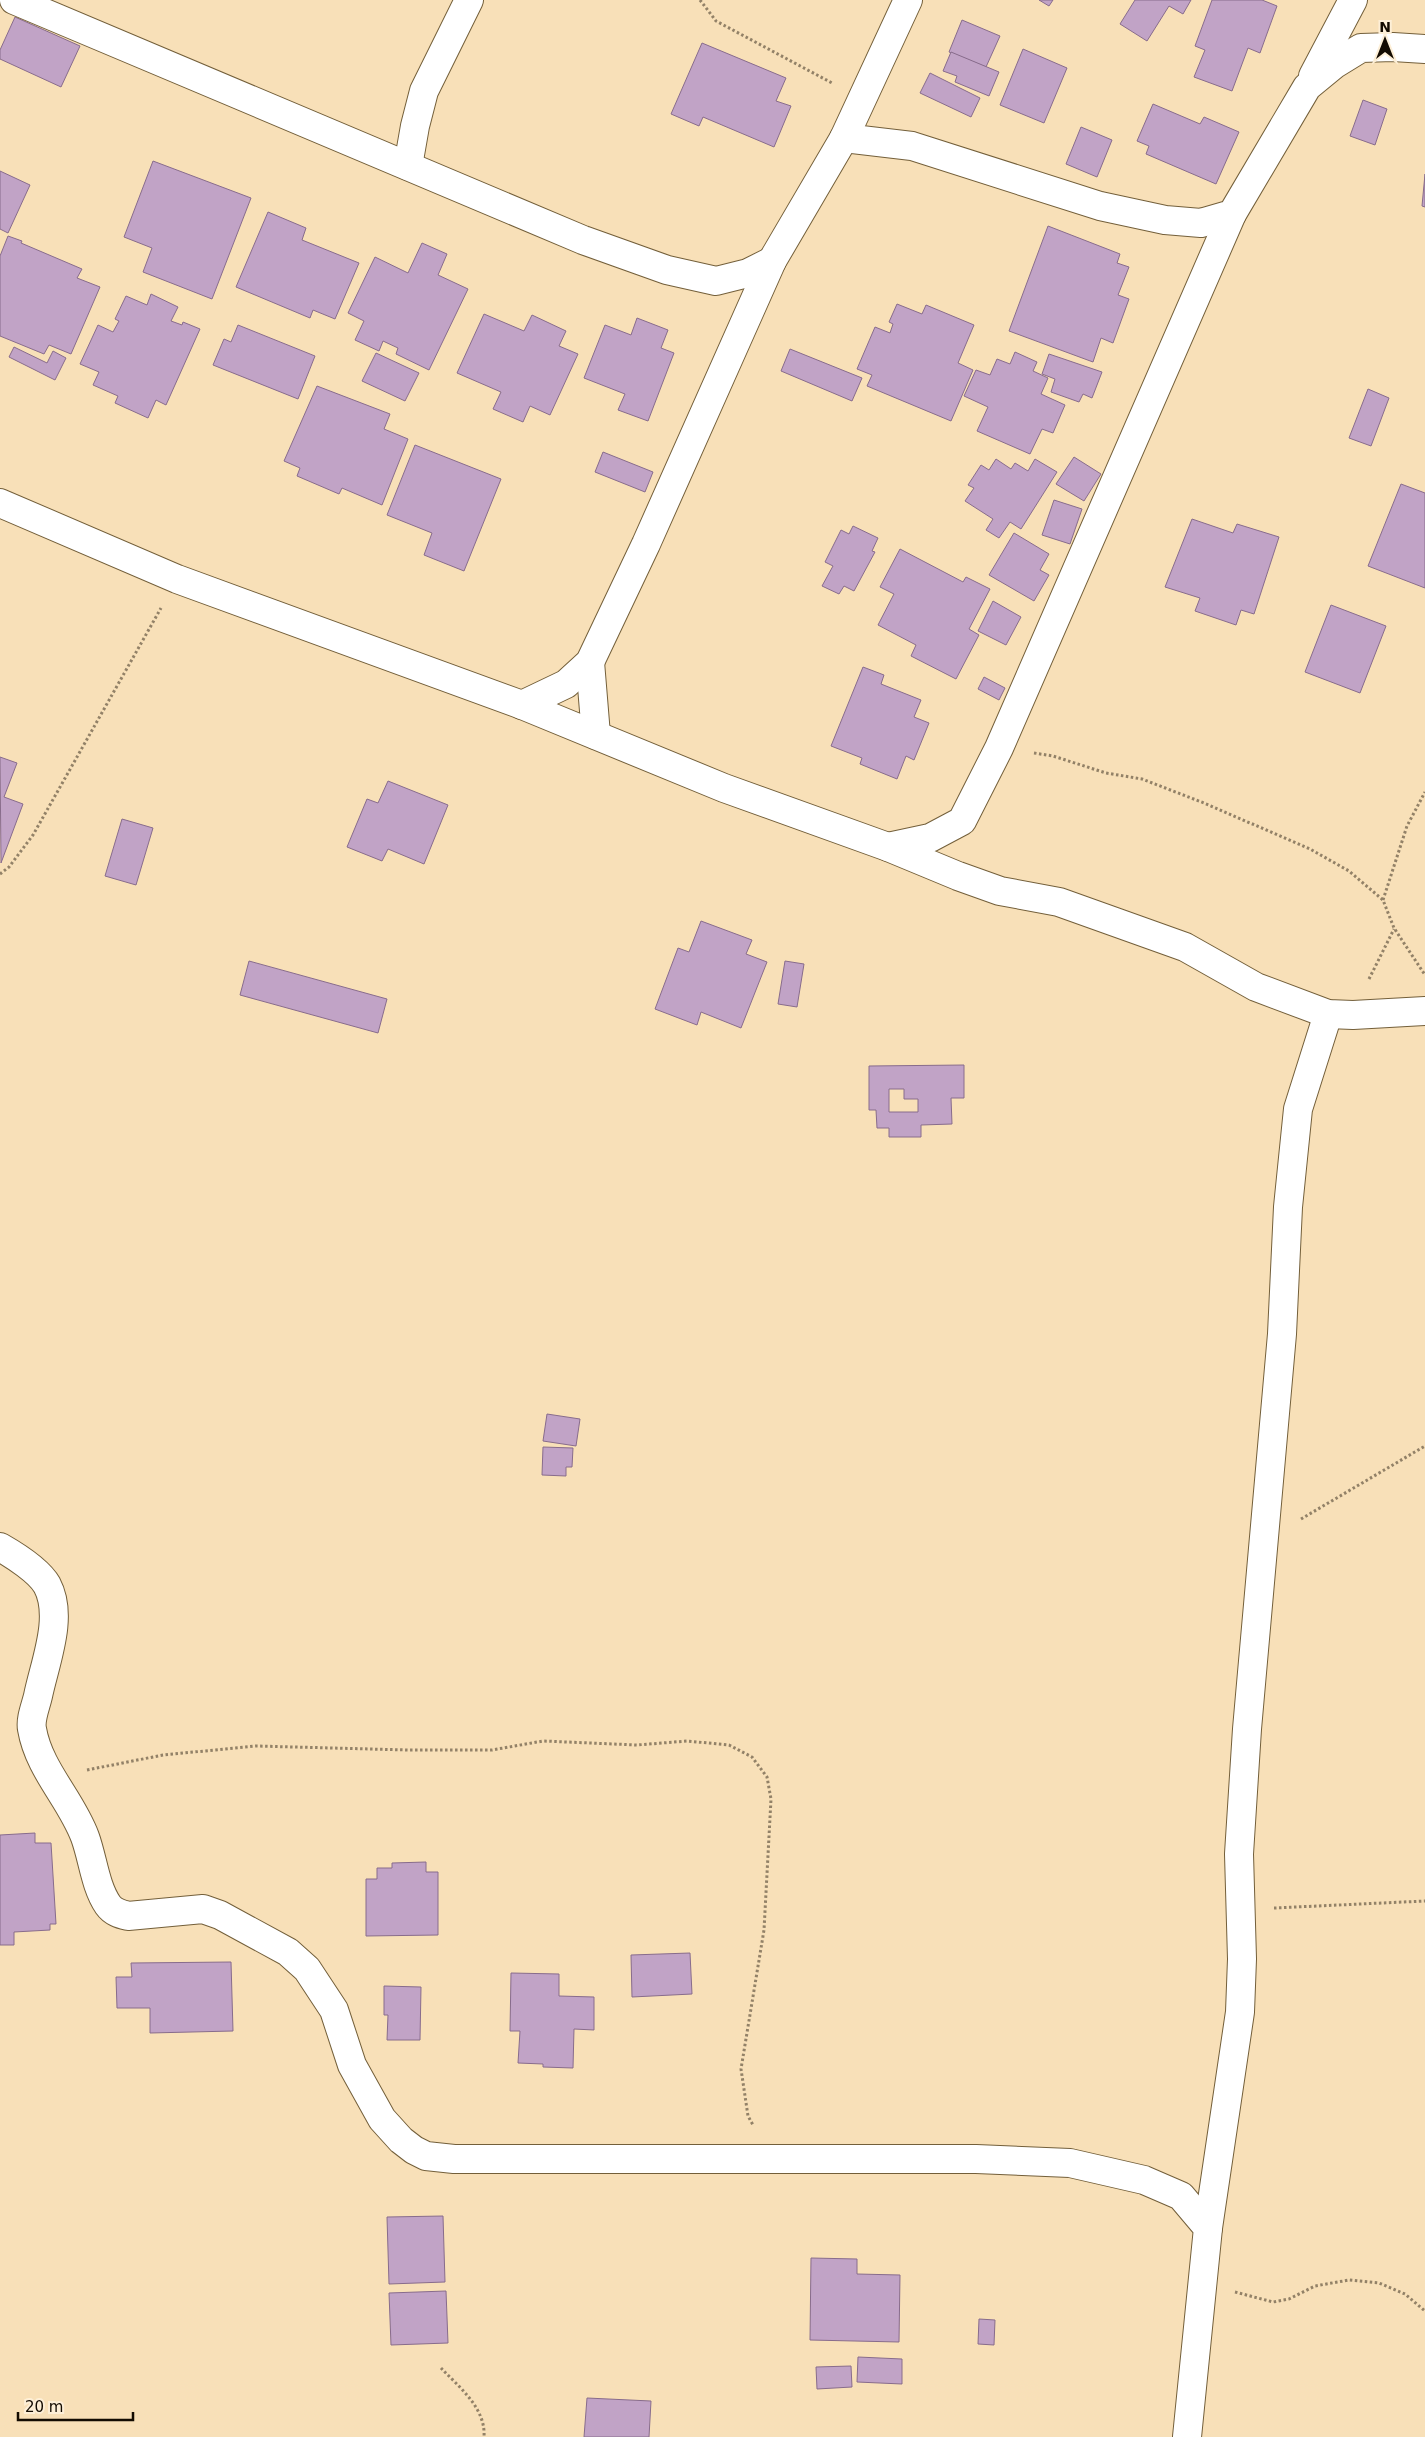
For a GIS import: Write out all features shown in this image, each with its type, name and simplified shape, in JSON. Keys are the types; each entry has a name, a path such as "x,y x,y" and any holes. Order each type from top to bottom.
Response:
{"street":[{"path":"14,0 583,240 668,270 716,281 748,273 772,261"},
{"path":"408,166 424,91 469,0"},
{"path":"522,705 566,684 590,662 646,544 772,261 844,138 864,99 908,0"},
{"path":"888,847 930,838 962,821 999,748 1232,214 1307,87 1353,0"},
{"path":"1307,87 1335,64 1361,48 1393,46 1425,49"},
{"path":"844,138 912,146 1100,206 1165,220 1201,223 1232,214"},
{"path":"0,503 177,579 522,705 724,788 888,847 1000,891 1059,902 1185,948 1256,987 1340,1014 1425,1011"},
{"path":"590,662 596,735"},
{"path":"1187,2437 1208,2228 1240,2012 1242,1959 1239,1854 1247,1729 1282,1334 1288,1207 1298,1109 1340,1014"},
{"path":"0,1547 19,1558 46,1583 54,1604 50,1652 31,1727 50,1776 64,1796 85,1836 103,1894 109,1906 117,1913 128,1916 203,1909 220,1915 288,1952 307,1970 334,2010 352,2065 362,2087 382,2119 401,2140 414,2150 426,2156 454,2159 976,2159 1070,2163 1144,2180 1181,2196 1208,2228"}],"path":[{"path":"700,0 716,21 864,99"},
{"path":"0,874 9,867 33,835 177,579"},
{"path":"999,748 1053,756 1106,773 1142,779 1204,803 1310,849 1349,871 1383,900 1394,928 1425,975"},
{"path":"1383,900 1407,826 1425,792"},
{"path":"1340,1014 1394,928"},
{"path":"1264,1541 1425,1446"},
{"path":"50,1776 163,1755 256,1746 482,1750 543,1741 637,1744 687,1741 729,1745 752,1757 767,1777 771,1799 764,1930 741,2069 748,2116 771,2159"},
{"path":"1240,1910 1425,1901"},
{"path":"1204,2282 1273,2302 1289,2299 1315,2286 1332,2282 1349,2280 1379,2283 1405,2294 1425,2312"},
{"path":"441,2368 476,2408 485,2425 484,2437"}],"building":[{"path":"1039,0 1053,0 1049,6"},
{"path":"1135,0 1191,0 1183,14 1169,6 1147,41 1120,24"},
{"path":"1212,0 1262,0 1277,6 1260,53 1248,48 1232,91 1194,77 1205,50 1195,46"},
{"path":"15,17 80,46 61,87 0,59 0,50"},
{"path":"962,20 1000,36 986,67 949,52"},
{"path":"702,43 786,78 776,101 791,106 774,147 703,117 699,126 671,114"},
{"path":"1023,49 1067,68 1044,123 1000,105"},
{"path":"951,52 999,72 989,96 955,82 957,76 943,71"},
{"path":"930,73 980,98 971,117 920,93"},
{"path":"1363,100 1387,109 1375,145 1350,136"},
{"path":"1153,104 1200,124 1204,117 1239,132 1216,184 1146,154 1149,146 1137,141"},
{"path":"1081,127 1112,140 1097,177 1066,164"},
{"path":"153,161 251,198 212,299 143,272 152,248 124,237"},
{"path":"0,171 30,185 8,233 0,229"},
{"path":"1425,174 1425,207 1422,206"},
{"path":"268,212 306,228 302,240 359,263 335,319 313,310 310,318 236,287"},
{"path":"1048,226 1120,254 1117,263 1129,267 1118,295 1129,299 1113,343 1101,338 1093,362 1009,331"},
{"path":"8,236 82,269 77,278 100,287 71,354 49,345 44,354 0,336 0,256"},
{"path":"422,243 447,254 438,275 468,289 429,370 396,354 398,348 383,341 379,351 355,340 364,321 348,313 375,257 408,273"},
{"path":"151,294 178,307 171,321 182,325 183,322 200,329 166,405 156,400 148,418 115,403 118,396 93,385 99,372 80,364 98,325 113,332 119,321 115,319 126,296 147,305"},
{"path":"897,304 922,314 926,305 974,325 958,363 973,370 951,421 867,386 872,375 857,369 875,327 890,333 893,324 889,322"},
{"path":"484,314 524,331 532,315 566,331 559,346 578,354 550,415 530,406 523,422 493,409 501,392 457,373"},
{"path":"637,318 668,330 661,348 674,353 648,421 618,410 625,394 584,378 605,325 631,335"},
{"path":"238,325 315,356 298,399 213,365 224,339 231,342"},
{"path":"14,347 47,363 53,351 66,358 55,380 9,357"},
{"path":"790,349 862,378 852,401 781,371"},
{"path":"1015,352 1037,362 1033,371 1048,378 1041,394 1065,405 1053,433 1042,429 1030,454 977,431 988,407 964,396 976,370 990,375 997,359 1010,364"},
{"path":"376,353 419,373 405,401 362,381"},
{"path":"1049,354 1102,372 1092,398 1083,394 1079,402 1051,392 1055,379 1042,374"},
{"path":"317,386 390,414 384,429 408,439 382,505 342,488 339,494 297,476 300,468 284,461"},
{"path":"1368,389 1389,398 1371,446 1349,438"},
{"path":"415,445 501,479 464,571 424,555 432,533 387,515"},
{"path":"603,452 653,472 645,492 595,472"},
{"path":"1074,457 1101,474 1084,501 1056,484"},
{"path":"996,459 1011,469 1015,463 1028,471 1035,459 1057,472 1021,529 1010,522 999,538 986,530 993,519 965,501 974,488 968,485 981,465 989,470"},
{"path":"1401,484 1425,493 1425,588 1368,566"},
{"path":"1054,500 1082,509 1070,544 1042,535"},
{"path":"1192,519 1233,533 1237,524 1279,537 1254,614 1241,610 1236,625 1195,611 1200,598 1165,587"},
{"path":"853,526 878,538 872,551 875,552 854,591 844,586 839,594 822,586 833,566 825,562 841,530 849,534"},
{"path":"1014,533 1049,554 1040,570 1049,575 1034,601 989,575"},
{"path":"900,549 963,582 966,577 990,589 969,629 979,635 956,679 911,656 916,645 878,625 894,594 880,587"},
{"path":"993,601 1021,617 1006,645 978,631"},
{"path":"1331,605 1386,626 1360,693 1305,672"},
{"path":"863,667 884,675 881,684 921,700 914,717 929,723 914,760 906,756 897,779 860,764 862,758 831,746"},
{"path":"984,677 1005,688 999,700 978,689"},
{"path":"0,757 17,763 4,797 23,804 1,863"},
{"path":"388,781 448,805 424,864 388,849 382,861 347,847 367,799 378,803"},
{"path":"122,819 153,828 136,885 105,876"},
{"path":"701,921 752,940 746,954 767,962 741,1028 701,1012 697,1025 655,1009 678,948 689,952"},
{"path":"249,961 387,999 378,1033 240,995"},
{"path":"785,961 804,964 797,1007 778,1004"},
{"path":"964,1065 964,1098 951,1098 952,1124 921,1125 921,1137 889,1137 889,1128 877,1128 876,1110 869,1110 869,1066","holes":["889,1089 904,1089 904,1099 918,1099 918,1112 889,1112"]},
{"path":"547,1414 580,1419 576,1446 543,1441"},
{"path":"543,1447 573,1448 572,1467 566,1467 566,1476 542,1475"},
{"path":"35,1833 35,1843 51,1843 56,1924 50,1924 50,1930 14,1932 14,1945 0,1945 0,1835"},
{"path":"426,1862 426,1872 438,1872 438,1935 366,1936 366,1879 377,1879 377,1868 392,1868 392,1863"},
{"path":"690,1953 692,1994 632,1997 631,1955"},
{"path":"231,1962 233,2031 150,2033 150,2008 117,2008 116,1977 132,1977 131,1963"},
{"path":"511,1973 559,1974 559,1996 594,1997 594,2030 574,2029 573,2068 543,2067 543,2064 518,2063 520,2031 510,2031"},
{"path":"384,1986 421,1987 420,2040 387,2040 388,2015 384,2015"},
{"path":"443,2216 445,2282 389,2284 387,2217"},
{"path":"811,2258 857,2259 857,2274 900,2275 899,2342 810,2340"},
{"path":"446,2291 448,2343 391,2345 389,2293"},
{"path":"979,2319 995,2320 994,2345 978,2344"},
{"path":"858,2357 902,2359 902,2384 857,2382"},
{"path":"851,2366 852,2387 817,2389 816,2367"},
{"path":"587,2398 651,2401 649,2437 584,2437"}]}
